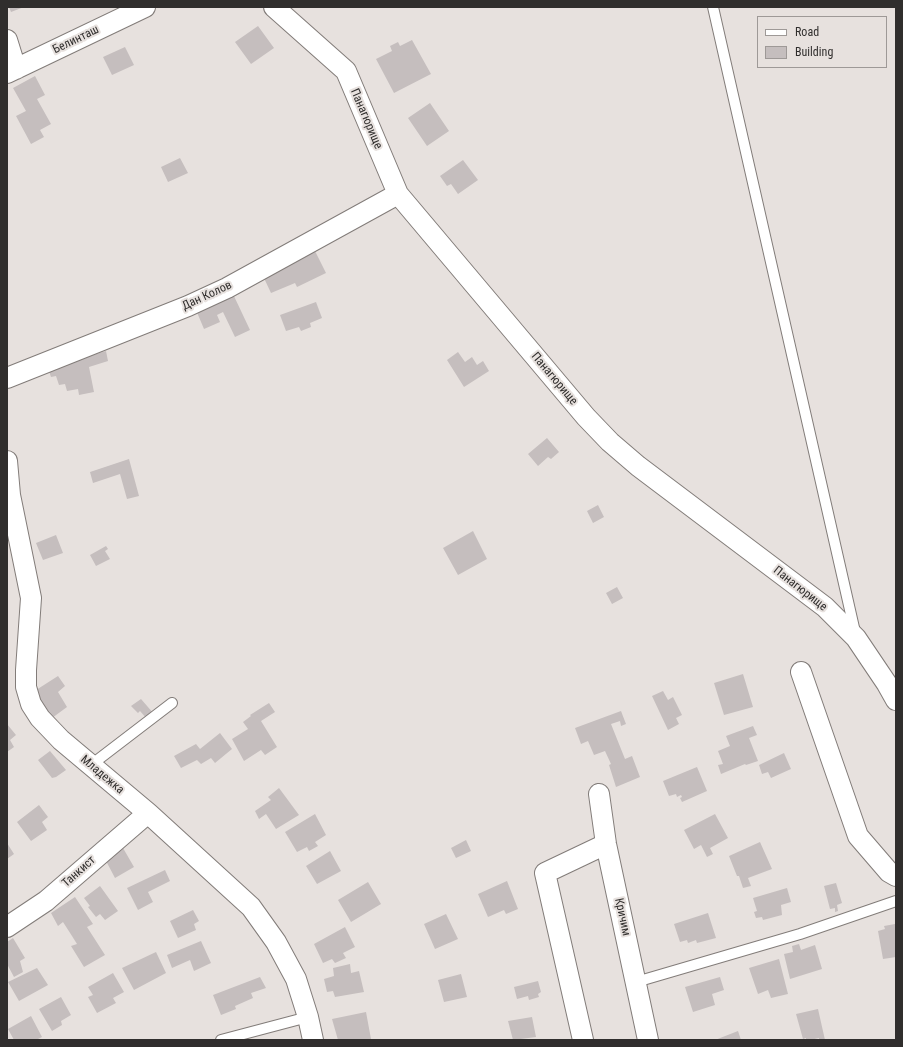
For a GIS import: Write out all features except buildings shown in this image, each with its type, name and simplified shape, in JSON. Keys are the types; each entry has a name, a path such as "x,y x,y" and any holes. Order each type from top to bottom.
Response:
{"street":[{"name":"Белинташ","path":"11,71 145,7"},
{"name":"Панагюрище","path":"274,7 346,71 398,194 586,418 610,442 638,466 825,607 856,638 896,700"},
{"path":"7,40 11,71"},
{"name":"Дан Колов","path":"7,378 195,303 227,288 398,194"},
{"name":"Младежка","path":"7,461 16,565 31,598 26,670 26,687 31,704 40,718 60,740 148,813 251,907 276,942 296,979 308,1017 313,1040"},
{"path":"800,672 858,836 889,872 896,876"},
{"name":"Кричим","path":"599,794 606,844 648,1040"},
{"name":"Танкист","path":"7,926 46,901 148,813"},
{"path":"583,1040 545,873 606,844"}],"lane":[{"path":"713,7 856,638"},
{"path":"91,765 172,703"},
{"path":"636,982 800,934 896,901"},
{"path":"222,1040 308,1017"}]}
